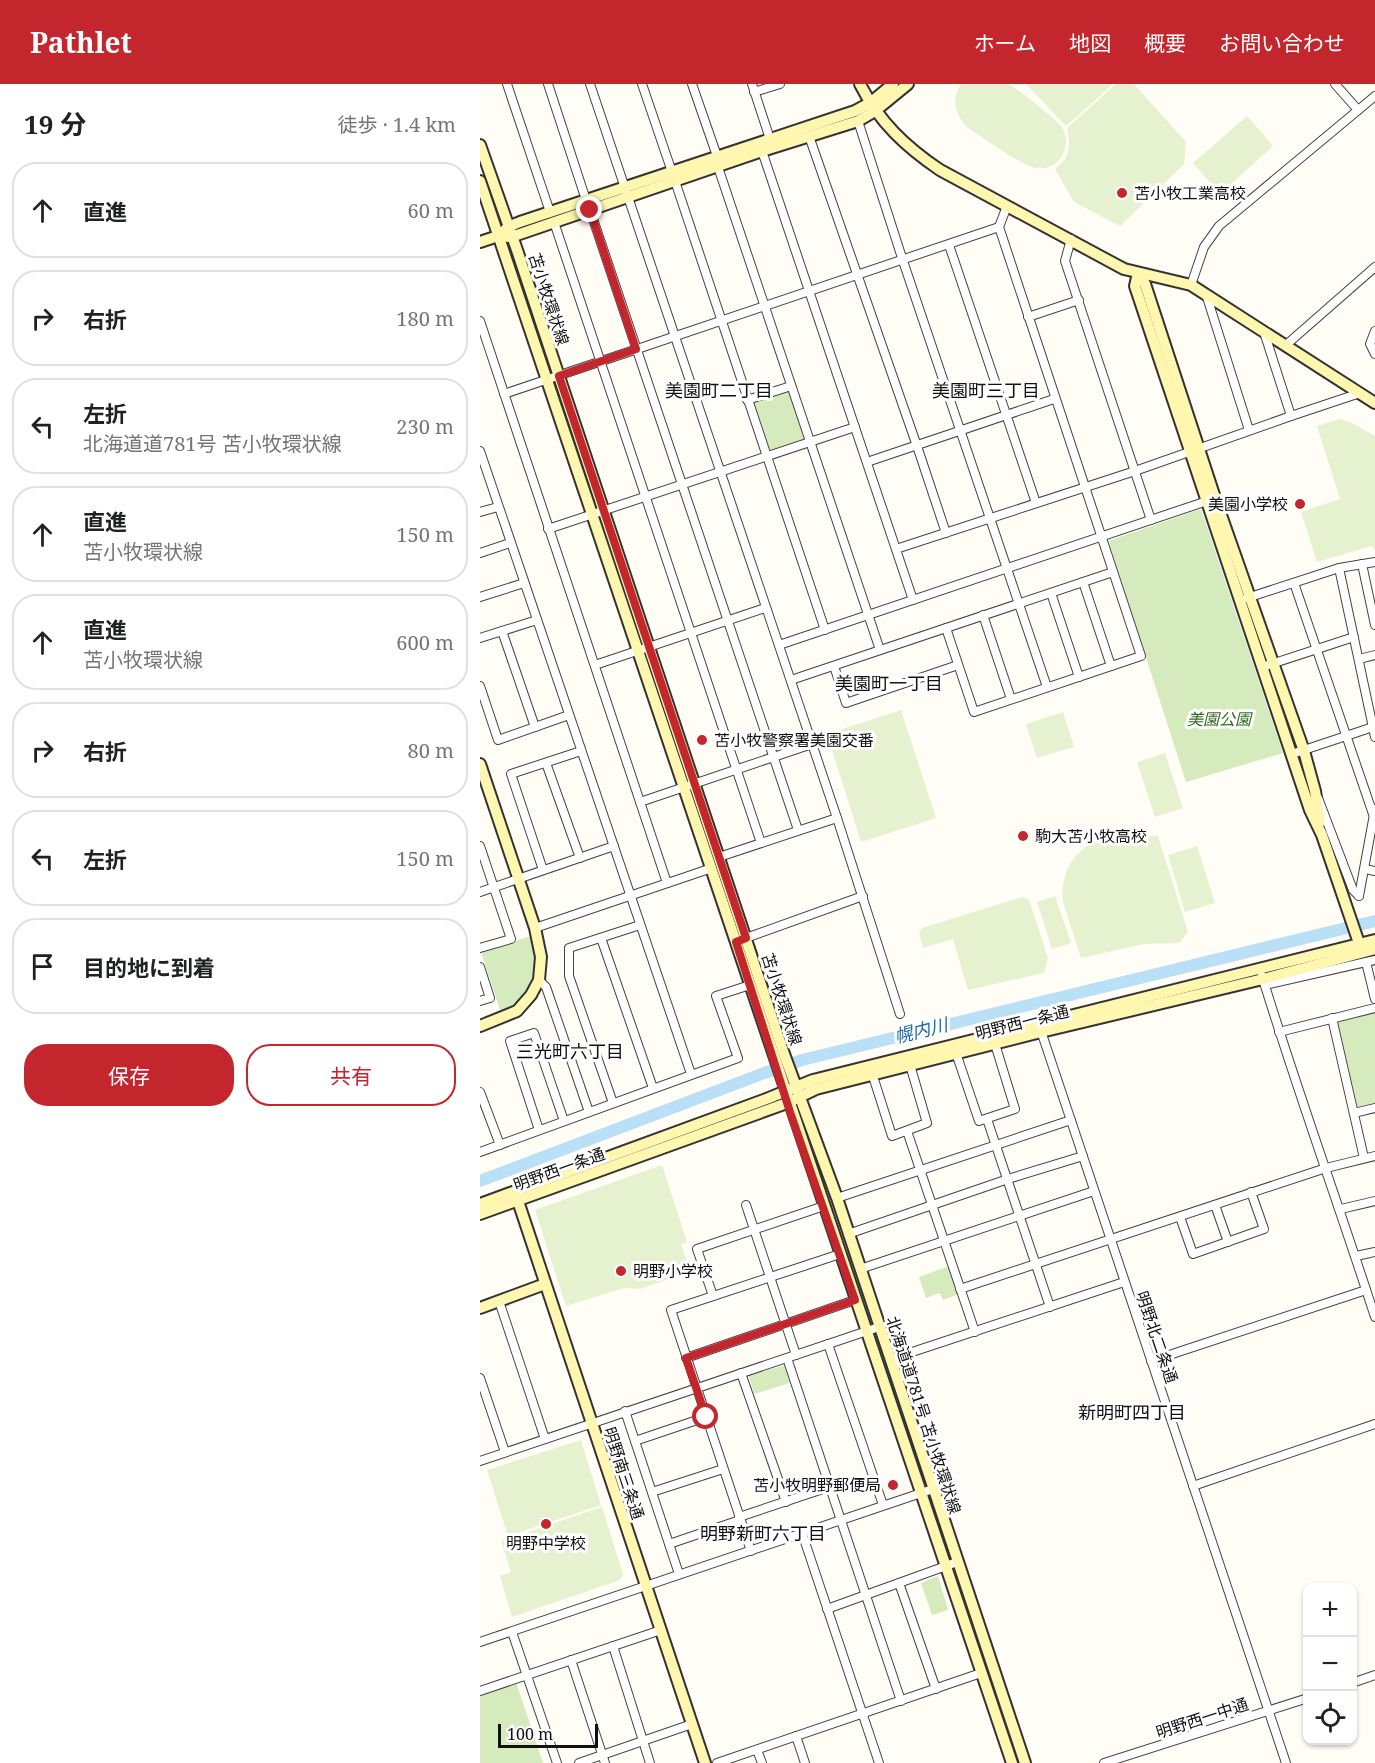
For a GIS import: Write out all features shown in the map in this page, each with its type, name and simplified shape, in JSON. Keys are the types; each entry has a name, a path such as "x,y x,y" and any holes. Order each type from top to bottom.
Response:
{"street":[{"path":"507,84 761,843"},
{"path":"548,84 798,830"},
{"path":"590,84 791,680 900,1014"},
{"path":"642,84 825,630"},
{"path":"692,84 809,442 880,650"},
{"path":"770,139 753,88 780,84"},
{"path":"860,84 872,107 894,134 915,153 940,170 1124,269 1191,285 1375,403"},
{"path":"480,242 717,162 762,151 858,121 893,84"},
{"path":"717,162 770,139 872,107 908,84"},
{"path":"1335,84 1358,110"},
{"path":"1191,285 1204,247 1219,226 1375,96"},
{"path":"858,121 1047,687"},
{"path":"809,136 946,533"},
{"name":"苫小牧環状線","path":"480,145 604,510 718,857 741,940 750,985 784,1092"},
{"path":"762,151 913,600"},
{"name":"苫小牧環状線","path":"480,182 709,869 741,940 796,1087"},
{"path":"946,628 974,712 1140,656 999,227 1007,206"},
{"path":"504,394 999,227"},
{"path":"1071,239 1065,261 1151,520"},
{"path":"949,245 1035,503"},
{"path":"1286,345 1375,267"},
{"path":"1138,273 1135,286 1245,598 1310,810 1322,834 1350,915 1375,999"},
{"path":"1206,294 1249,430"},
{"path":"1028,317 1078,300"},
{"path":"480,321 667,883"},
{"path":"1375,331 1370,344 1375,354"},
{"path":"1264,332 1291,416"},
{"path":"747,400 791,387"},
{"path":"896,549 1135,471 1360,393"},
{"path":"867,462 1054,399"},
{"path":"548,529 855,427"},
{"path":"480,451 691,1074"},
{"path":"779,645 1211,500"},
{"path":"480,512 498,507"},
{"path":"480,554 510,543"},
{"path":"1245,598 1340,568 1375,562"},
{"path":"1362,564 1375,625"},
{"path":"1340,568 1375,737"},
{"path":"791,680 1113,572"},
{"path":"1083,582 1111,666"},
{"path":"480,597 524,583"},
{"path":"1294,583 1374,811 1359,896 1353,890 1324,809 1315,791"},
{"path":"1051,593 1079,677"},
{"path":"595,665 765,608"},
{"path":"983,615 1011,699"},
{"path":"480,638 537,620"},
{"path":"502,631 535,727"},
{"path":"1267,665 1354,637"},
{"path":"1359,659 1375,655"},
{"path":"834,666 846,703 958,665"},
{"path":"1267,665 1304,751 1315,791 1322,834"},
{"path":"480,686 498,740 569,715"},
{"path":"1292,754 1373,727"},
{"path":"640,802 812,744"},
{"path":"543,870 511,774 581,751"},
{"path":"546,763 580,858"},
{"path":"480,764 483,783 535,928 541,957 538,980 531,995 517,1011 480,1026"},
{"path":"718,857 837,818"},
{"path":"480,846 511,939 480,948"},
{"path":"480,892 614,846"},
{"path":"535,928 709,869"},
{"path":"1365,869 1375,871"},
{"path":"741,940 863,896"},
{"path":"613,1103 569,976 569,948 640,925"},
{"path":"601,938 653,1088"},
{"name":"明野西一条通","path":"1361,949 1375,940"},
{"path":"1361,949 1375,960"},
{"name":"明野西一条通","path":"480,1215 516,1196 796,1087 816,1089 871,1070 1039,1027 1263,977 1361,949 1375,949"},
{"path":"480,967 490,998 480,1001"},
{"path":"1263,977 1279,1032 1341,1209 1375,1317"},
{"path":"538,980 546,987 589,1112"},
{"path":"480,1152 738,1058 716,996 750,985"},
{"path":"1279,1032 1375,1008"},
{"path":"1332,1018 1364,1158"},
{"name":"明野西一条通","path":"871,1070 910,1065 955,1049 995,1044 1039,1027"},
{"name":"明野北二条通","path":"1039,1027 1286,1763"},
{"path":"540,1130 510,1041 534,1033 564,1121"},
{"path":"955,1049 979,1121 1015,1109 995,1044"},
{"path":"871,1070 892,1136 927,1124 910,1065"},
{"name":"北海道道781号 苫小牧環状線","path":"796,1087 837,1198 1025,1763"},
{"path":"480,1092 500,1145"},
{"name":"北海道道781号 苫小牧環状線","path":"784,1092 1012,1763"},
{"path":"1354,1113 1375,1108"},
{"path":"987,1119 1050,1307"},
{"path":"837,1198 1071,1120"},
{"path":"907,1131 975,1332"},
{"path":"848,1234 1083,1156"},
{"path":"960,1289 1251,1192 1326,1168 1375,1156"},
{"path":"860,1269 1094,1191"},
{"path":"1180,1217 1193,1254 1228,1242 1264,1229 1251,1192"},
{"name":"明野西一条通","path":"480,1204 516,1196"},
{"name":"明野南三条通","path":"516,1196 705,1763"},
{"path":"1341,1209 1375,1201"},
{"path":"746,1205 796,1355"},
{"path":"1215,1205 1228,1242"},
{"path":"713,1296 697,1249 824,1206"},
{"path":"1356,1256 1375,1252"},
{"path":"751,1551 671,1310 840,1254"},
{"path":"891,1359 1124,1282"},
{"path":"480,1308 545,1284"},
{"path":"1151,1360 1366,1290"},
{"path":"686,1358 855,1300"},
{"path":"499,1301 545,1439"},
{"path":"480,1461 879,1327"},
{"path":"828,1344 883,1505"},
{"path":"787,1358 901,1701"},
{"path":"741,1373 786,1502"},
{"path":"480,1378 505,1452"},
{"path":"625,1411 679,1574"},
{"path":"635,1442 706,1417"},
{"path":"1193,1486 1375,1424"},
{"path":"652,1492 723,1469"},
{"path":"669,1544 829,1486"},
{"path":"480,1642 933,1489"},
{"path":"802,1533 879,1763"},
{"path":"827,1609 957,1562"},
{"path":"900,1583 936,1689"},
{"path":"480,1690 661,1630"},
{"path":"512,1632 557,1763"},
{"path":"612,1646 650,1763"},
{"path":"571,1660 604,1759"},
{"path":"717,1763 737,1760 757,1750 981,1673"},
{"path":"1357,1682 1375,1675"},
{"name":"明野西一中通","path":"1104,1763 1303,1700"},
{"path":"579,1763 604,1759 643,1740 692,1724"},
{"path":"796,1737 805,1763"},
{"path":"757,1750 762,1763"}],"green space":[{"path":"961,84 1008,84 1019,91 1062,127 1066,142 1062,156 1051,166 1036,168 1029,166 968,128 960,118 955,101"},
{"path":"1026,84 1113,84 1066,126"},
{"path":"1116,84 1134,84 1186,142 1184,164 1120,226 1074,202 1055,169 1064,161 1068,151 1067,128"},
{"path":"1247,116 1273,146 1220,194 1193,163"},
{"path":"791,386 809,442 766,456 747,400"},
{"path":"1341,419 1375,436 1375,551 1372,546 1317,562 1301,512 1340,499 1317,426"},
{"name":"美園公園","path":"1201,509 1283,753 1186,782 1109,542"},
{"path":"901,710 936,818 861,842 827,734"},
{"path":"1063,712 1074,747 1037,758 1026,724"},
{"path":"1165,753 1183,808 1155,817 1137,762"},
{"path":"1118,835 1158,836 1188,932 1179,943 1144,944 1081,958 1063,902 1065,877 1069,866 1084,848 1094,842"},
{"path":"1197,846 1215,903 1185,912 1168,855"},
{"path":"1055,896 1071,943 1052,949 1037,902"},
{"path":"1022,897 1029,900 1048,958 1044,973 968,990 953,939 923,948 919,933 922,928"},
{"path":"531,936 537,957 531,985 522,999 501,1013 481,952"},
{"path":"1375,1012 1375,1104 1360,1108 1357,1106 1336,1023 1339,1020"},
{"path":"662,1165 687,1242 681,1244 690,1272 640,1289 624,1288 566,1306 535,1210"},
{"path":"949,1266 959,1294 943,1300 940,1293 926,1298 919,1277"},
{"path":"785,1365 790,1383 754,1394 749,1376"},
{"path":"581,1440 601,1505 508,1536 487,1470"},
{"path":"602,1507 623,1574 620,1580 512,1617 500,1576 511,1572 501,1541"},
{"path":"938,1576 948,1610 932,1615 921,1583"},
{"path":"516,1682 543,1763 480,1763 480,1694"}],"waterway":[{"name":"幌内川","path":"480,1181 802,1060 1375,921"}],"place":[{"name":"苫小牧工業高校","path":"1122,193"},
{"name":"美園小学校","path":"1300,504"},
{"name":"苫小牧警察署美園交番","path":"702,740"},
{"name":"駒大苫小牧高校","path":"1023,836"},
{"name":"明野小学校","path":"621,1271"},
{"name":"苫小牧明野郵便局","path":"893,1485"},
{"name":"明野中学校","path":"546,1524"}],"district":[{"name":"美園町二丁目","path":"719,391"},
{"name":"美園町三丁目","path":"986,391"},
{"name":"美園町一丁目","path":"889,684"},
{"name":"三光町六丁目","path":"570,1052"},
{"name":"新明町四丁目","path":"1132,1413"},
{"name":"明野新町六丁目","path":"763,1534"}],"route":[{"path":"590,210 636,349 559,376 746,938 736,942 772,1058 855,1300 686,1358 706,1417"}]}
